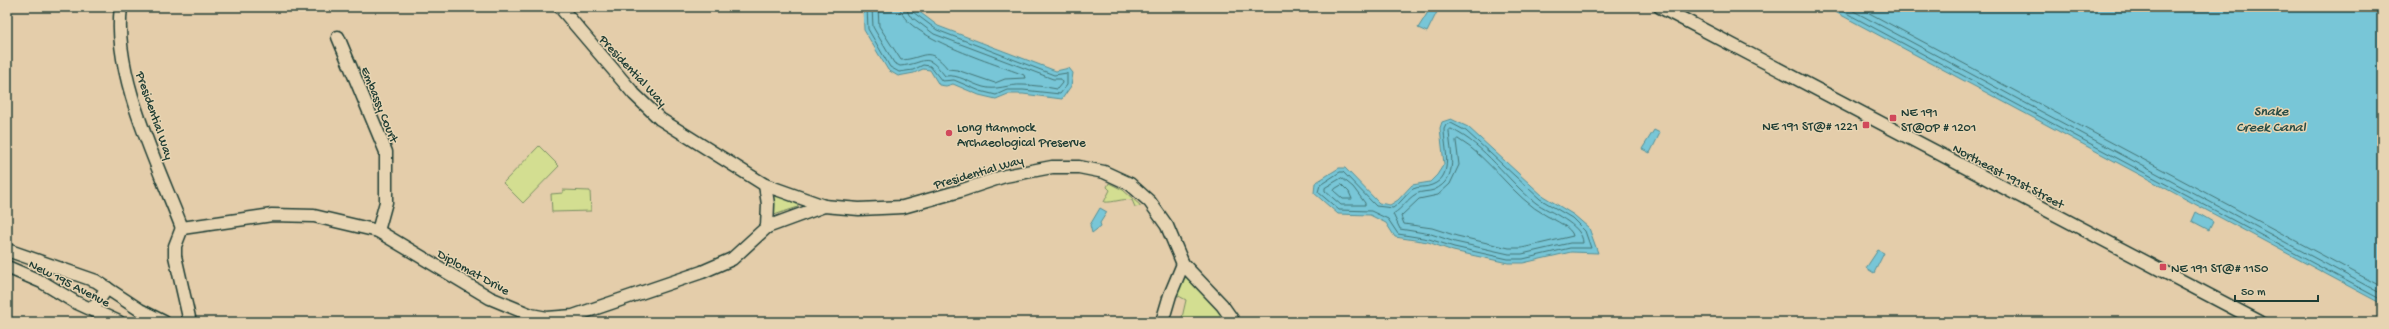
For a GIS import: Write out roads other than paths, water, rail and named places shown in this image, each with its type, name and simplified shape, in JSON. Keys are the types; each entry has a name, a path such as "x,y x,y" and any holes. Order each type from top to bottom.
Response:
{"street":[{"name":"Presidential Way","path":"121,7 121,33 129,88 182,228"},
{"name":"Presidential Way","path":"560,7 634,94 660,119 765,185 824,206 859,209 903,207 960,191 1005,176 1052,167 1079,167 1104,172 1130,184 1150,202 1167,226 1183,264 1222,305 1234,322"},
{"name":"Northeast 191st Street","path":"1660,7 2260,322"},
{"name":"Embassy Court","path":"338,37 386,152 386,202 378,231"},
{"path":"765,185 768,204 767,227"},
{"name":"Presidential Way","path":"767,227 824,206"},
{"name":"Diplomat Drive","path":"182,228 272,215 314,216 378,231 490,298 531,315 547,318 573,316 702,272 732,259 767,227"},
{"path":"182,228 175,246 175,256 190,322"},
{"name":"New 195 Avenue","path":"7,250 96,281 140,310 164,322"},
{"path":"1162,322 1170,295 1183,264"},
{"name":"New 195 Avenue","path":"7,267 42,282 75,302 119,322"},
{"path":"92,310 107,288"}],"water":[{"path":"863,7 913,7 938,26 1056,71 1069,68 1073,73 1071,86 1062,99 1023,94 1008,94 996,99 979,95 953,84 946,86 939,85 930,70 923,69 914,73 898,76 888,70 864,30"},
{"name":"Snake Creek Canal","path":"1826,7 2382,7 2382,304"},
{"path":"1430,9 1437,12 1427,32 1418,28"},
{"path":"1451,119 1468,127 1543,196 1574,215 1589,228 1598,253 1571,252 1523,263 1508,263 1453,251 1428,242 1395,237 1386,223 1370,215 1338,214 1314,193 1315,183 1339,168 1345,168 1379,203 1390,205 1398,200 1412,185 1430,182 1437,175 1444,164 1440,128 1442,122"},
{"path":"1654,130 1660,133 1650,153 1642,149"},
{"path":"1100,208 1107,212 1100,223 1101,226 1092,233 1090,225"},
{"path":"2196,212 2213,222 2209,230 2192,221"},
{"path":"1878,250 1884,253 1874,273 1866,268"}],"place":[{"name":"NE 191 ST@OP # 1201","path":"1893,118"},
{"name":"NE 191 ST@# 1221","path":"1866,125"},
{"name":"Long Hammock Archaeological Preserve","path":"949,133"},
{"name":"NE 191 ST@# 1150","path":"2163,267"}]}
